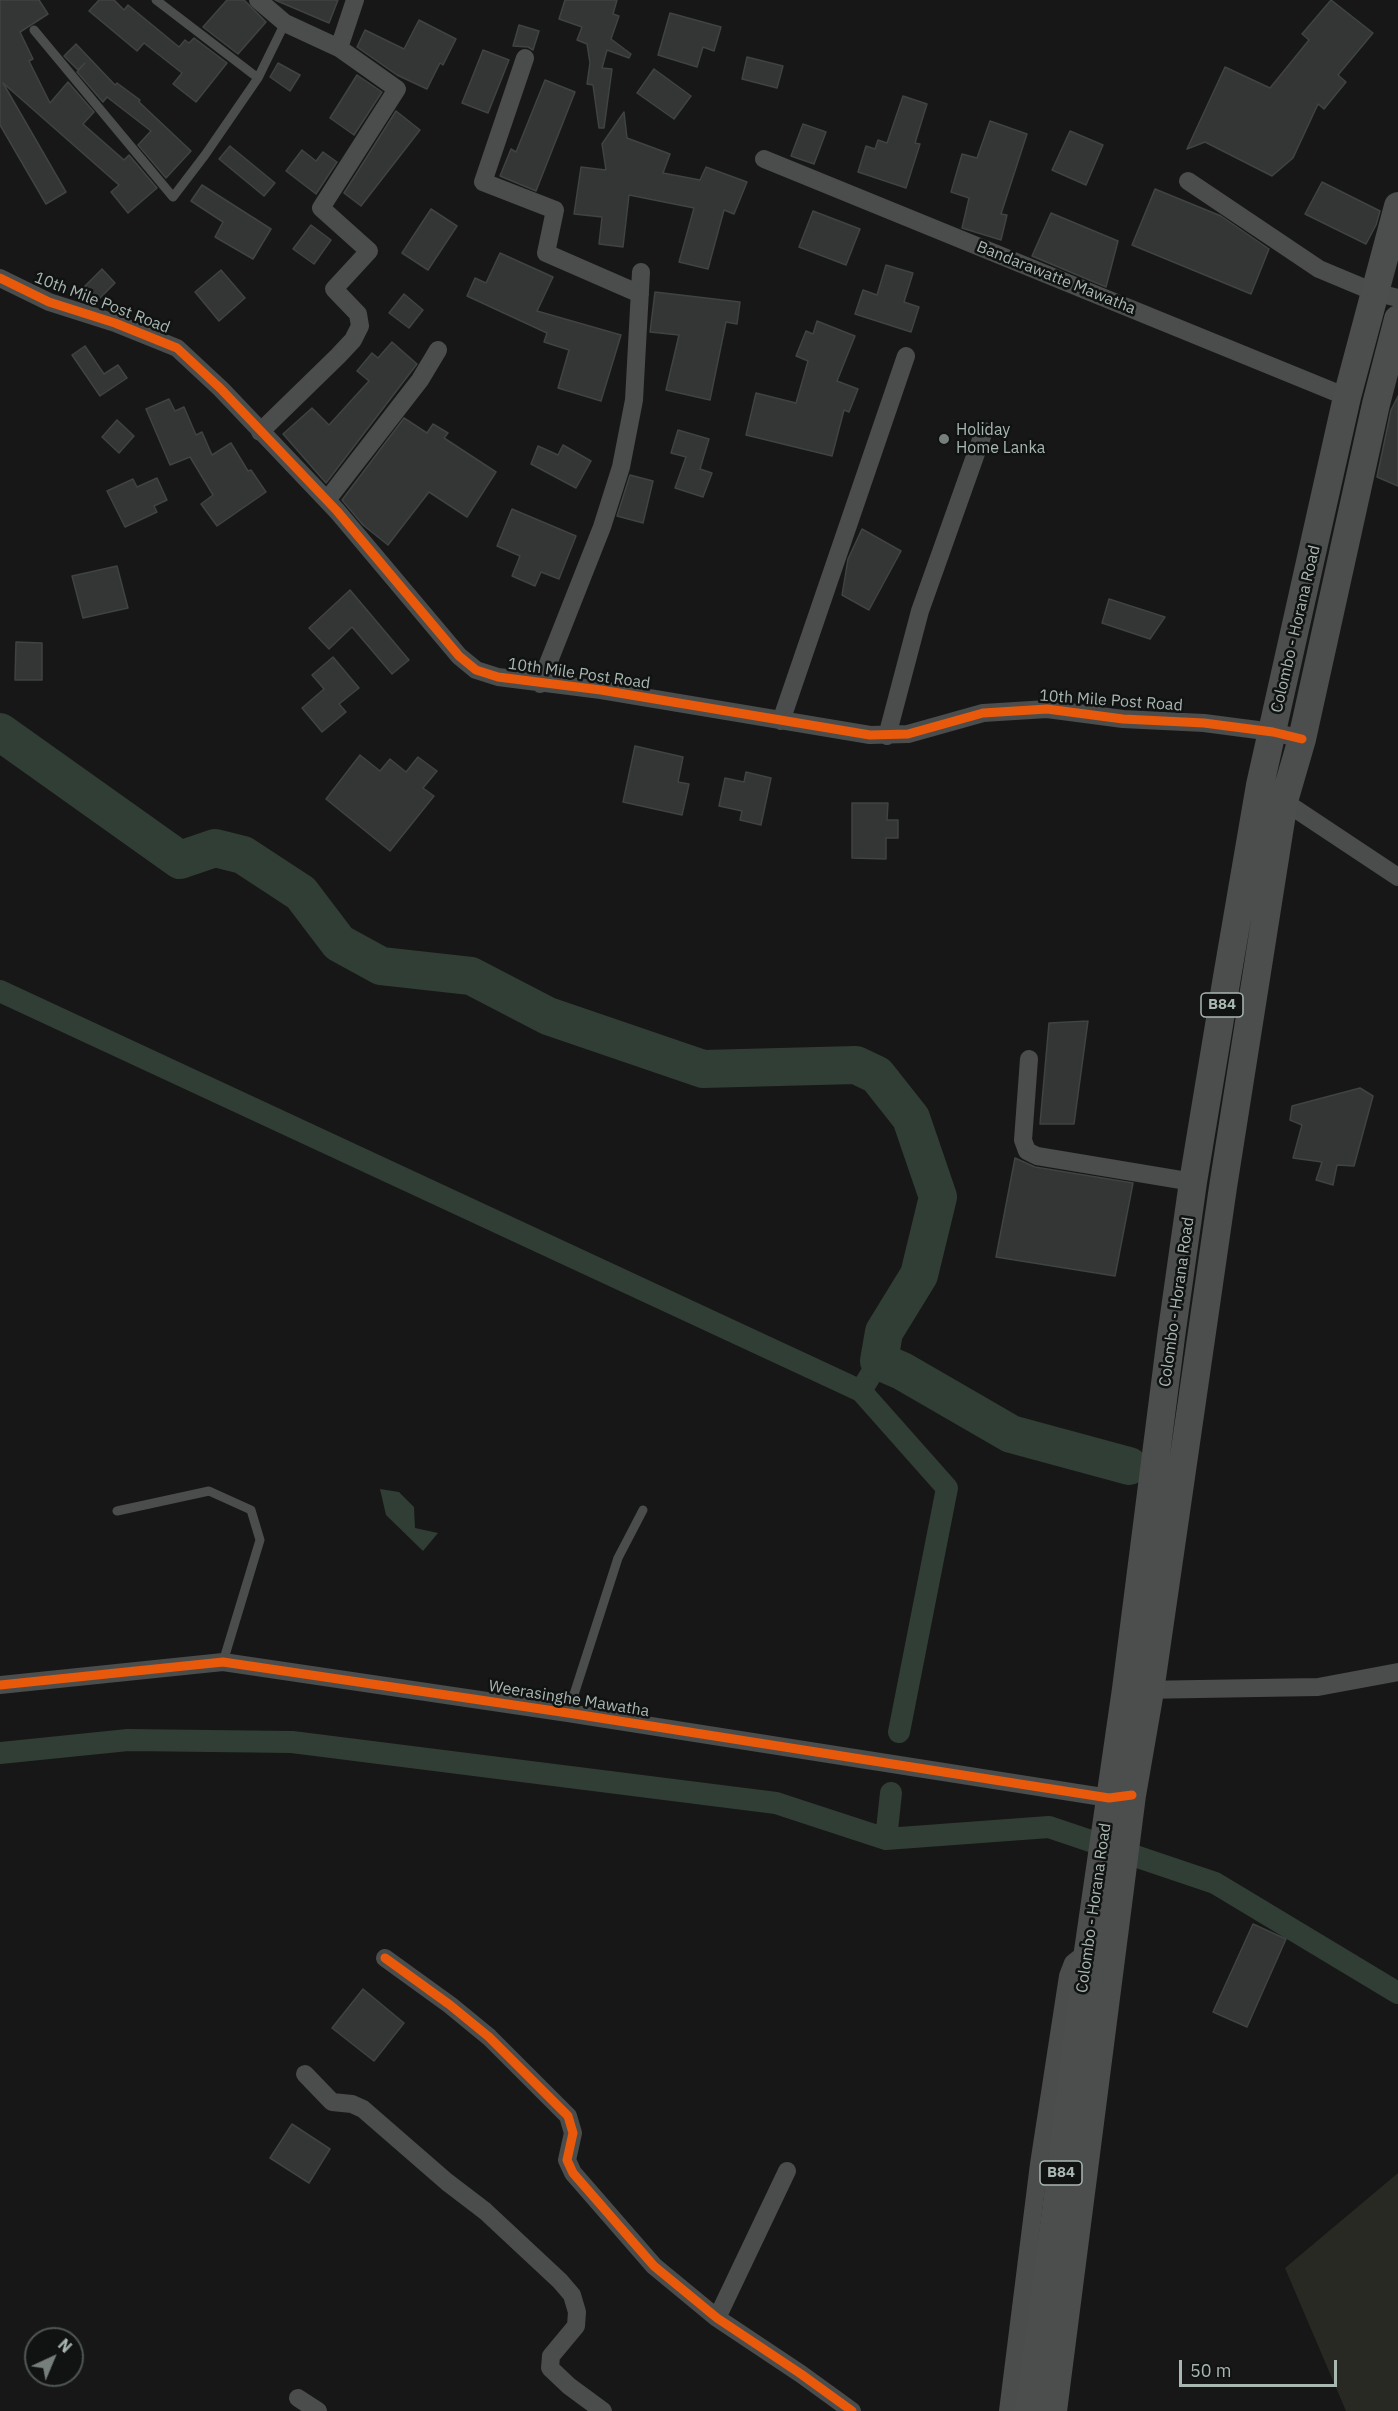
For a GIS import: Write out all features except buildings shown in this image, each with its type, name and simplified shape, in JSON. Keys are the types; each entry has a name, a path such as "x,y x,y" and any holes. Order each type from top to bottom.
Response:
{"main road":[{"name":"Colombo - Horana Road","path":"1138,1690 1193,1182 1260,785 1347,397 1386,295 1398,206"},
{"name":"Colombo - Horana Road","path":"1029,2411 1056,2211 1097,1942 1221,1198 1284,801 1302,740 1376,404 1398,319"},
{"name":"Colombo - Horana Road","path":"1053,2411 1077,2214 1097,1942"}],"street":[{"path":"258,0 285,23 339,48 397,89 321,208 369,251 334,289 358,314 360,326 346,348 261,432"},
{"path":"339,48 355,0"},
{"path":"525,58 483,182 555,210 546,253 640,294"},
{"name":"Bandarawatte Mawatha","path":"764,159 1347,397"},
{"path":"1188,181 1319,269 1386,295"},
{"path":"540,684 602,527 621,467 634,399 641,272"},
{"name":"10th Mile Post Road","path":"0,278 49,302 115,323 177,348 221,389 327,500 459,656 477,670 498,677 540,684 601,690 781,721 887,736 908,734 983,713 1047,709 1123,719 1204,723 1273,732 1302,740"},
{"path":"327,500 420,380 438,350"},
{"path":"781,721 906,356"},
{"path":"887,736 920,612 984,431"},
{"path":"1260,785 1397,875"},
{"path":"1029,1059 1023,1140 1027,1151 1037,1156 1193,1182"},
{"name":"Weerasinghe Mawatha","path":"0,1685 223,1662 568,1713 1119,1806"},
{"path":"1138,1690 1318,1687 1398,1672"},
{"path":"1008,2411 1039,2164 1068,1976 1074,1963 1097,1942"},
{"path":"385,1958 450,2005 489,2037 567,2116 573,2133 567,2160 573,2173 654,2266 717,2318 852,2411"},
{"path":"305,2074 332,2102 352,2104 363,2109 447,2182 485,2211 560,2281 572,2295 577,2312 576,2326 552,2355 550,2368 569,2386 603,2411"},
{"path":"717,2318 787,2171"},
{"path":"298,2398 318,2411"}],"lane":[{"path":"156,0 258,78"},
{"path":"34,30 173,197 258,78 285,23"},
{"path":"117,1511 209,1491 250,1510 260,1540 223,1662"},
{"path":"568,1713 618,1558 643,1510"}],"shaded area":[{"path":"380,1489 399,1492 414,1507 415,1528 438,1533 423,1551 386,1515"},
{"path":"1398,2173 1398,2411 1346,2411 1285,2268"}],"waterway":[{"path":"0,732 180,860 215,848 243,855 301,893 339,943 381,966 471,976 548,1016 703,1069 856,1065 877,1075 911,1118 938,1197 919,1275 884,1332 879,1361 902,1371 1011,1434 1129,1466"},
{"path":"0,991 861,1391 879,1361"},
{"path":"861,1391 947,1488 899,1732"},
{"path":"0,1753 128,1740 292,1742 776,1803 886,1839 1049,1827 1215,1883 1398,1993"},
{"path":"886,1839 891,1793"}],"cycle path":[{"path":"0,278 49,302 115,323 177,348 221,389 337,511 459,656 476,670 498,677 601,690 870,735 908,734 983,713 1047,709 1123,719 1204,723 1273,732 1302,739"},
{"path":"0,1685 223,1662 568,1713 1109,1798 1132,1795"},
{"path":"385,1958 450,2005 489,2037 568,2116 573,2133 567,2160 573,2173 654,2266 717,2318 852,2411"}],"place":[{"name":"Holiday Home Lanka","path":"944,439"}]}
